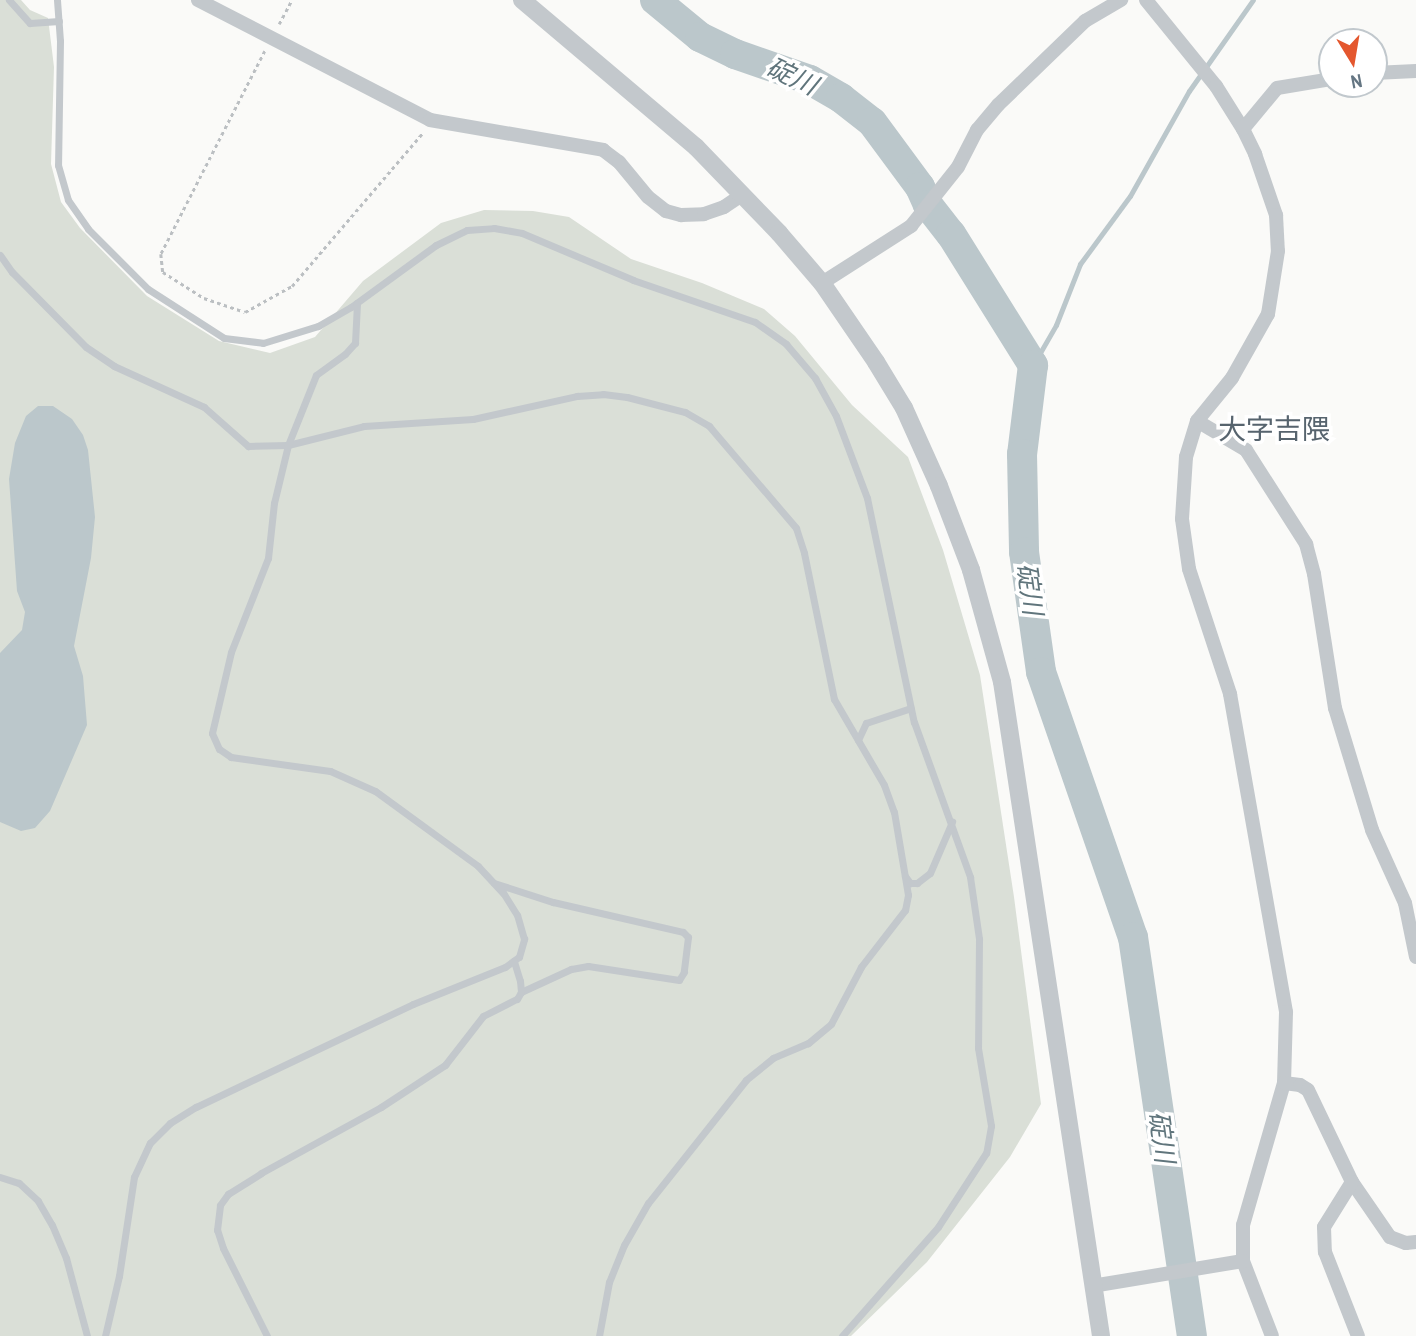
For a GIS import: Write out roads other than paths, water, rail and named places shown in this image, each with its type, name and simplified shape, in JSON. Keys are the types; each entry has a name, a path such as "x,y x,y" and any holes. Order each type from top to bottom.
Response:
{"street":[{"path":"198,0 434,121 603,150 619,162 648,197 666,211 681,215 704,214 724,207 743,194"},
{"path":"522,0 696,147 743,194 822,283 904,408 939,486 989,631 1008,718 1101,1336"},
{"path":"822,283 911,226 941,190 977,130 998,105 1085,21 1121,0"},
{"path":"1146,0 1216,86 1243,130 1268,186 1276,215 1278,251 1268,314 1232,379 1197,421 1186,457 1183,506 1189,569 1230,694 1286,1012 1284,1083 1242,1225 1242,1261 1272,1336"},
{"path":"1388,73 1416,71"},
{"path":"1243,130 1277,88 1318,81"},
{"path":"1197,421 1246,450 1306,544 1314,574 1335,708 1372,830 1405,903 1416,957"},
{"path":"1284,1083 1300,1085 1308,1090 1352,1182 1390,1237 1406,1243 1416,1242"},
{"path":"1352,1182 1324,1227 1325,1252 1358,1336"},
{"path":"1092,1286 1197,1271 1242,1261"}],"lane":[{"path":"9,0 30,23 59,21"},
{"path":"57,0 58,165 68,201 88,229 148,289 224,338 262,343 318,326 357,303 436,245 467,230 494,228 522,233 633,280 755,322 786,344 815,378 836,416 867,498 911,708 952,822 976,902 978,1048 990,1111 990,1143 969,1183 938,1227 842,1336"},
{"path":"0,255 12,272 86,347 114,366 204,407 248,446 288,445 363,426 473,419 577,396 603,394 685,412 709,426 729,446 757,486 796,528 804,553 834,699 884,785 894,812 908,895 905,911 862,967 831,1024 808,1042 773,1058 746,1080 648,1203 624,1245 609,1282 598,1336"},
{"path":"105,1336 119,1276 134,1177 149,1143 170,1124 197,1107 412,1004 513,961 519,957 524,939 517,915 478,866 374,791 330,771 231,757 219,749 212,733 220,689 231,652 268,558 274,503 288,445 316,375 345,354 355,343 357,303"},
{"path":"858,740 866,723 911,708"},
{"path":"904,876 910,883 917,883 930,873 952,822"},
{"path":"267,1336 217,1230 220,1205 228,1194 436,1072 454,1054 477,1022 508,1006 520,992 570,969 589,966 679,980 684,972 688,937 683,932 553,902 494,883"},
{"path":"513,961 520,992"},
{"path":"0,1177 19,1183 38,1201 52,1225 66,1258 87,1336"}],"waterway":[{"name":"碇川","path":"655,0 700,37 735,54 810,80 841,98 872,122 920,187 928,205 951,234 1033,365 1022,454 1024,552 1041,672 1133,937 1192,1336"},
{"path":"1033,365 1056,325 1080,264 1130,196 1189,91 1253,0"}],"district":[{"name":"大字吉隈","path":"1274,429"}]}
